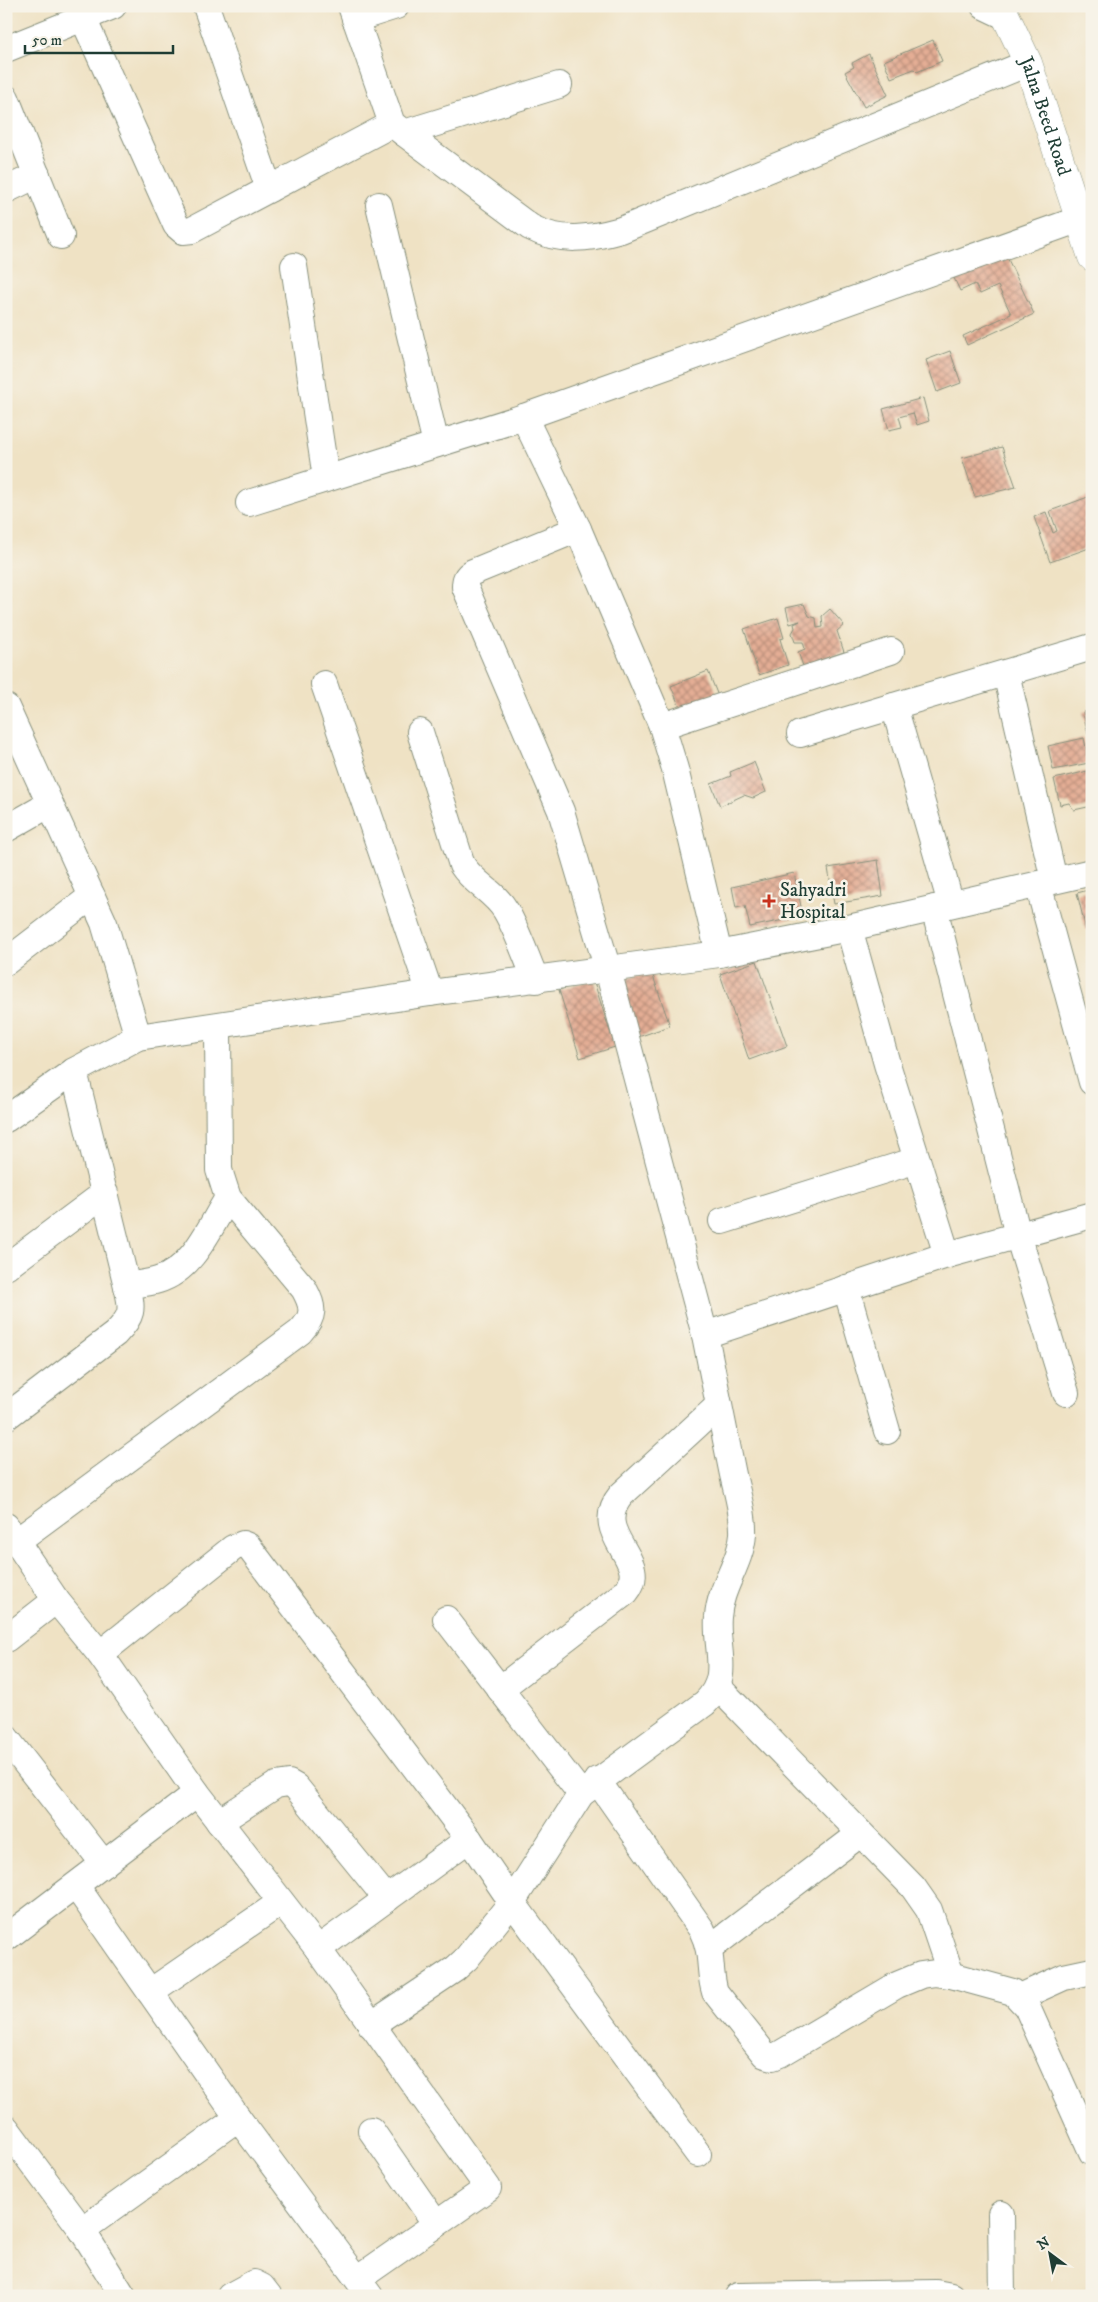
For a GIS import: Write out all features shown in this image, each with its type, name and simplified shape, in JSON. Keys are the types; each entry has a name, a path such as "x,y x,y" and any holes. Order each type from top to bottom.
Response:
{"main road":[{"name":"Jalna Beed Road","path":"997,10 1028,63 1092,257"}],"street":[{"path":"6,49 113,6"},
{"path":"206,6 269,189"},
{"path":"396,6 353,13 398,128 530,227 553,237 579,239 621,230 1028,63"},
{"path":"83,18 178,228 183,231 192,230 269,189 398,128 559,85"},
{"path":"6,98 62,236"},
{"path":"6,190 37,175"},
{"path":"379,205 436,444"},
{"path":"249,503 524,416 1080,219"},
{"path":"294,266 326,478"},
{"path":"524,416 578,529 662,726 675,769 719,954"},
{"path":"372,2025 466,1960 512,1902 589,1787 705,1703 718,1687 721,1666 717,1627 718,1609 736,1563 743,1531 705,1335 571,838 561,810 465,587 468,575 473,572 578,529"},
{"path":"800,734 1092,647"},
{"path":"662,726 891,651"},
{"path":"1006,673 1046,882 1092,1082"},
{"path":"324,684 430,993"},
{"path":"894,706 1018,1236 1066,1393"},
{"path":"8,717 104,923 138,1037"},
{"path":"420,732 462,865 475,882 491,894 506,911 536,980"},
{"path":"6,830 50,804"},
{"path":"6,1119 74,1071 138,1037 430,993 719,954 849,928 1092,872"},
{"path":"6,962 92,896"},
{"path":"849,928 887,1064 947,1255"},
{"path":"76,1886 238,2118 364,2287 436,2224 488,2188 318,1949 197,1793 100,1654 56,1600 12,1534 300,1332 308,1323 312,1308 304,1289 228,1198 219,1170 218,1026"},
{"path":"6,1417 122,1327 132,1311 74,1071"},
{"path":"722,1221 917,1160"},
{"path":"6,1267 105,1193"},
{"path":"127,1286 160,1280 179,1269 189,1260 228,1198"},
{"path":"705,1335 947,1255 1092,1215"},
{"path":"846,1288 887,1431"},
{"path":"500,1689 626,1592 632,1585 634,1575 631,1566 611,1524 612,1509 621,1495 719,1405"},
{"path":"100,1654 233,1548 243,1544 248,1546 469,1839 512,1902 698,2154"},
{"path":"6,1639 56,1600"},
{"path":"446,1619 500,1689 589,1787 702,1930 710,1948 712,1983 715,1992 759,2049 769,2056 780,2054 910,1978 935,1973 951,1975 1013,1992 1027,2006 1092,2152"},
{"path":"718,1687 912,1887 928,1910 951,1975"},
{"path":"6,1738 104,1864"},
{"path":"219,1822 276,1785 289,1783 296,1786 387,1899"},
{"path":"6,1938 197,1793"},
{"path":"710,1948 860,1834"},
{"path":"318,1949 469,1839"},
{"path":"150,1992 281,1902"},
{"path":"1020,1997 1064,1977 1092,1971"},
{"path":"82,2230 238,2118"},
{"path":"6,2128 82,2230 123,2296"},
{"path":"370,2130 436,2224"},
{"path":"1001,2214 1002,2296"},
{"path":"230,2296 254,2283 262,2287 269,2296"},
{"path":"738,2296 936,2293 951,2296"}],"building":[{"path":"933,40 942,61 917,72 914,69 891,78 884,61"},
{"path":"869,54 888,95 864,107 845,72 854,67 852,63"},
{"path":"1006,255 1034,314 967,345 963,336 1011,314 998,286 980,294 975,284 960,291 954,278"},
{"path":"950,351 961,383 937,392 926,360"},
{"path":"923,398 929,421 917,425 913,413 899,417 902,427 889,430 883,409"},
{"path":"1002,447 1016,487 975,497 962,458"},
{"path":"1088,497 1092,506 1092,547 1050,562 1034,517 1046,512 1053,533 1057,531 1050,511"},
{"path":"804,604 809,616 816,618 817,628 823,627 822,616 830,609 844,625 837,631 844,652 803,666 798,652 805,649 803,642 795,642 792,633 795,628 794,624 800,621 790,624 786,608"},
{"path":"778,618 784,638 780,639 788,665 759,675 744,629"},
{"path":"708,671 718,696 680,708 671,686"},
{"path":"1092,710 1092,733 1088,734 1083,712"},
{"path":"1084,738 1089,763 1053,770 1048,746"},
{"path":"754,762 766,792 753,798 744,795 720,806 711,784 731,776 730,772"},
{"path":"1092,770 1092,806 1074,810 1069,803 1060,805 1054,779"},
{"path":"878,860 883,896 834,904 828,868"},
{"path":"794,873 803,916 750,927 745,906 736,908 732,887"},
{"path":"1092,889 1092,929 1086,930 1077,893"},
{"path":"757,961 787,1046 749,1060 720,974"},
{"path":"651,970 670,1026 638,1037 619,982"},
{"path":"593,979 615,1047 580,1058 559,990"}],"place":[{"name":"Sahyadri Hospital","path":"769,901"}]}
